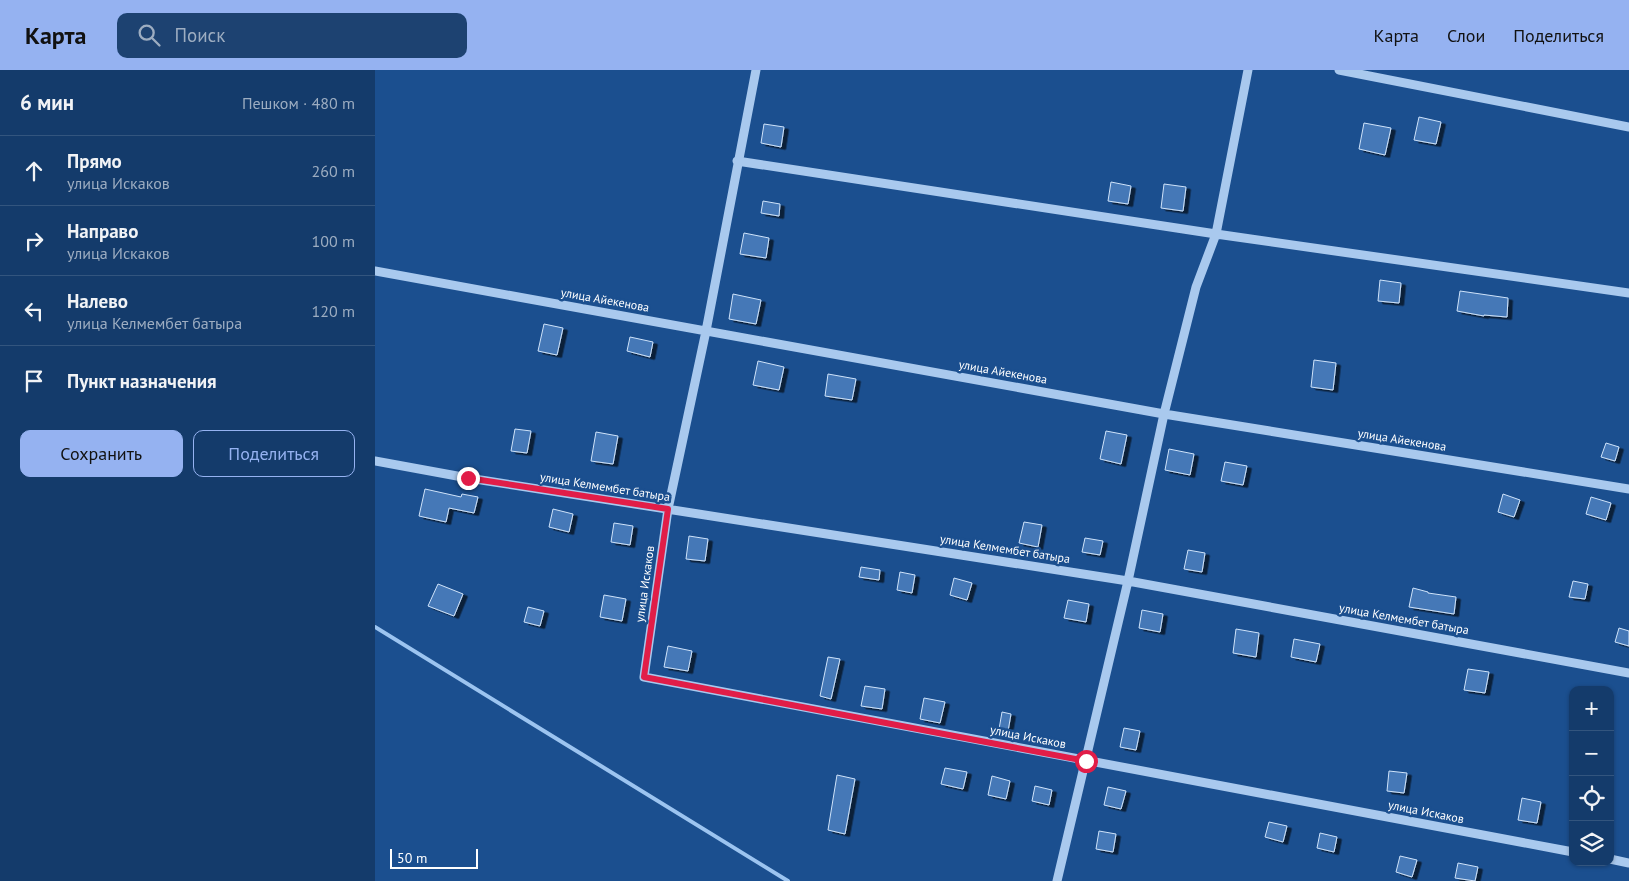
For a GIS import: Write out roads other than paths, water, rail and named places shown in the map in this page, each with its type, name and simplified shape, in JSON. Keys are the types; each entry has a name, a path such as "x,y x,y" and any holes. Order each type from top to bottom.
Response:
{"street":[{"path":"668,509 707,331 755,70"},
{"path":"1057,881 1164,414 1196,287 1215,234 1248,70"},
{"path":"1339,70 1629,127"},
{"path":"737,161 1215,234 1629,293"},
{"name":"улица Айекенова","path":"375,271 1164,414 1629,488"},
{"name":"улица Келмембет батыра","path":"375,461 468,478 1127,581 1629,673"},
{"name":"улица Искаков","path":"668,509 644,677 1569,851"},
{"path":"1614,860 1629,863"}],"waterway":[{"path":"375,627 788,881"}]}
